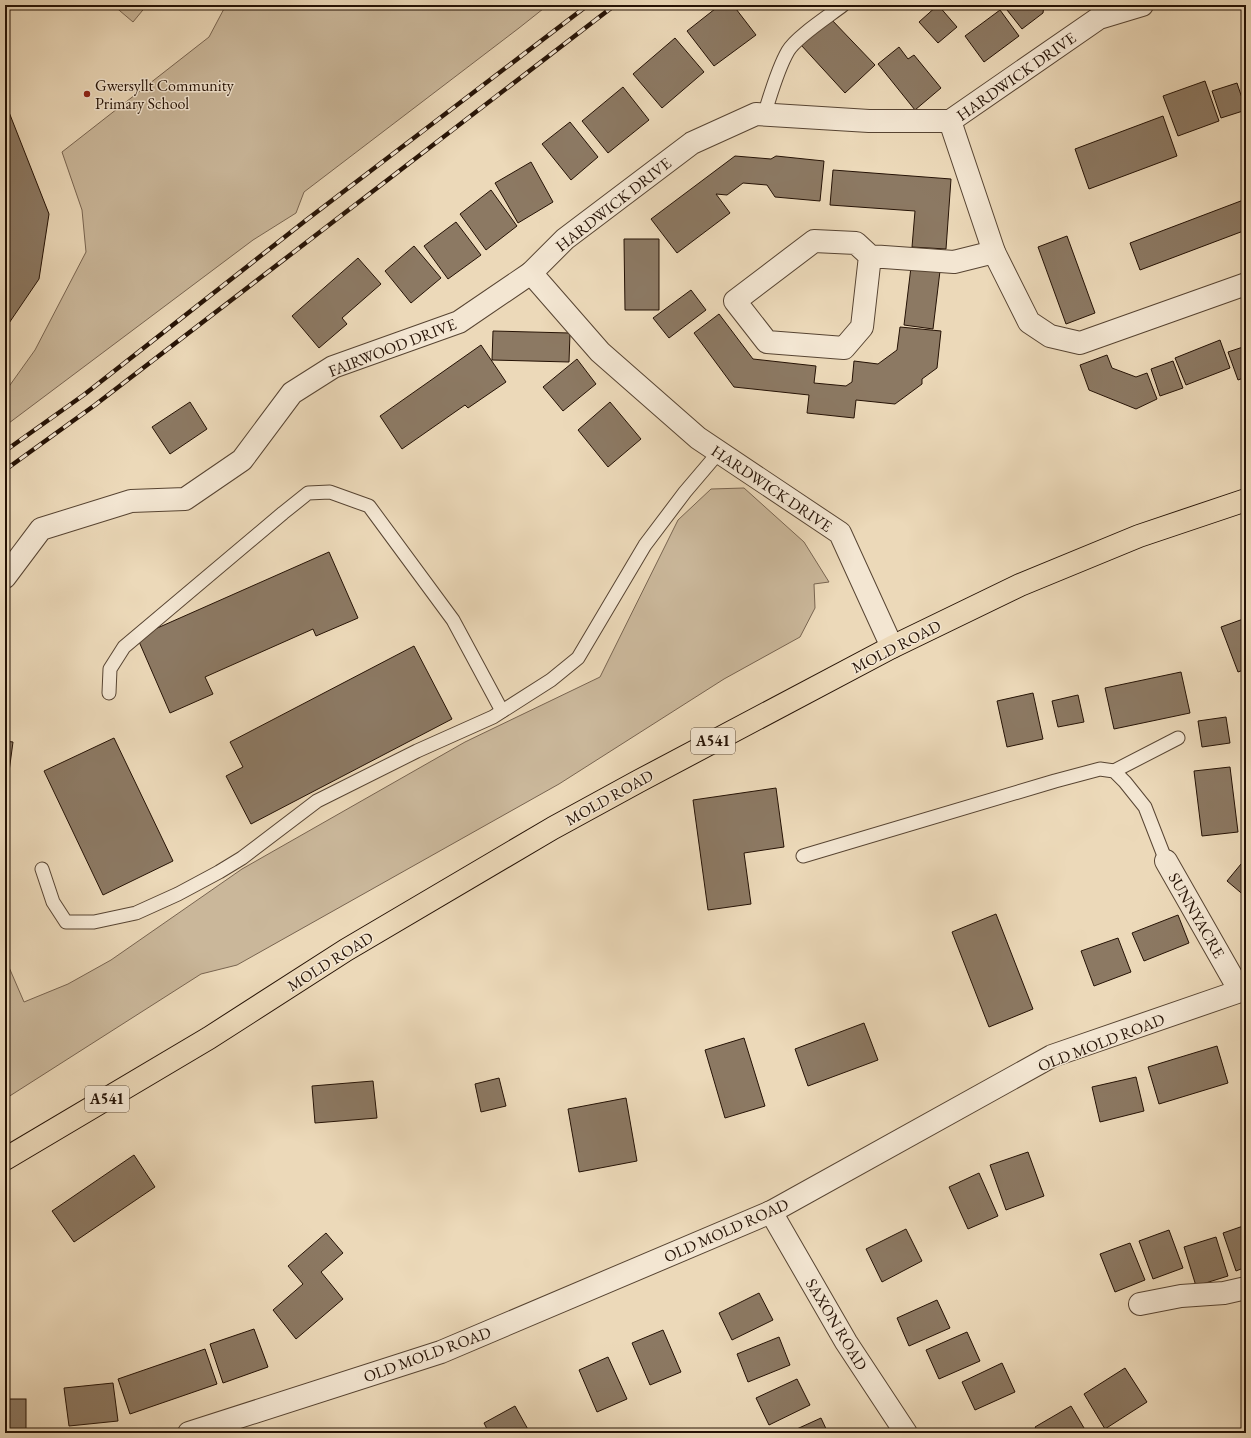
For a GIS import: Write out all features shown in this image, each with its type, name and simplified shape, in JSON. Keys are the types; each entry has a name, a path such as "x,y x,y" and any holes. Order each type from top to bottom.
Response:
{"main road":[{"name":"MOLD ROAD","path":"5,1159 209,1038 346,950 554,828 639,781 892,647 1020,586 1139,536 1246,500"}],"street":[{"name":"HARDWICK DRIVE","path":"892,647 840,533 698,438 600,352 531,273 564,239 692,143 756,114 869,121 950,121 1096,12 1142,5"},
{"path":"950,121 994,252 1029,322 1050,336 1080,343 1246,284"},
{"path":"870,256 862,327 844,348 767,342 735,301 814,241 856,243 870,256 954,262 994,252"},
{"name":"FAIRWOOD DRIVE","path":"5,577 41,529 131,501 185,499 242,460 292,393 327,370 459,322 531,273"},
{"name":"SUNNYACRE","path":"1166,861 1243,990"},
{"name":"OLD MOLD ROAD","path":"189,1433 441,1352 771,1212 1052,1056 1243,990"},
{"name":"SAXON ROAD","path":"771,1212 846,1342 906,1433"},
{"path":"1140,1304 1181,1296 1224,1293 1246,1288"}],"lane":[{"path":"764,115 777,74 789,50 806,33 843,5"},
{"path":"42,868 53,902 66,922 94,922 136,913 178,894 242,858 317,801 417,751 493,717 551,680 578,658 645,545 685,492 719,452"},
{"path":"109,693 110,669 124,647 308,493 330,492 368,506 453,620 502,710"},
{"path":"803,856 1055,781 1100,769 1114,771 1178,738"},
{"path":"1114,771 1145,807 1166,861"}],"shaded area":[{"path":"113,5 147,5 133,22"},
{"path":"226,5 548,5 304,192 296,213 253,240 5,426 5,392 35,350 86,252 82,210 62,152 209,37"},
{"path":"744,488 804,542 829,582 814,584 815,608 800,637 724,679 559,784 237,965 201,974 5,1099 5,958 24,1002 68,984 111,960 242,869 465,742 600,677 678,520 711,489"}],"building":[{"path":"720,5 733,5 756,35 714,66 687,31"},
{"path":"938,5 957,27 938,43 919,22"},
{"path":"1014,5 1044,5 1043,13 1022,29 1007,10"},
{"path":"1000,10 1019,36 984,62 965,36"},
{"path":"830,18 875,65 845,93 801,45"},
{"path":"675,38 704,72 662,108 633,74"},
{"path":"899,47 908,59 914,55 941,88 915,110 878,64"},
{"path":"1205,81 1219,121 1178,136 1163,96"},
{"path":"1237,83 1246,110 1221,118 1212,91"},
{"path":"623,87 649,120 608,153 582,121"},
{"path":"5,102 49,214 39,279 5,329"},
{"path":"1163,116 1177,156 1089,189 1075,149"},
{"path":"570,122 598,157 571,180 542,144"},
{"path":"735,156 771,159 776,156 824,161 820,201 775,197 767,185 743,183 727,195 716,194 730,213 677,253 651,219"},
{"path":"531,162 553,202 518,223 495,183"},
{"path":"833,170 951,179 946,249 912,247 915,211 830,205"},
{"path":"491,190 517,226 486,250 460,214"},
{"path":"1246,199 1246,230 1140,270 1130,243"},
{"path":"456,222 481,255 448,279 424,246"},
{"path":"1067,236 1095,313 1066,324 1038,247"},
{"path":"624,239 659,239 659,310 625,310"},
{"path":"414,246 441,278 411,303 385,271"},
{"path":"358,258 381,284 342,318 347,324 319,348 292,316"},
{"path":"911,267 940,271 933,329 904,325"},
{"path":"691,290 706,310 669,338 653,318"},
{"path":"719,314 753,359 816,366 814,383 846,386 852,382 854,361 878,364 897,350 900,327 941,331 937,368 922,379 922,384 895,404 856,400 854,418 807,413 809,395 734,387 694,333"},
{"path":"493,331 570,333 569,362 492,360"},
{"path":"1220,340 1230,368 1186,385 1175,358"},
{"path":"481,345 506,382 468,408 465,405 402,449 380,416"},
{"path":"1246,346 1246,377 1238,380 1228,352"},
{"path":"1107,355 1112,368 1136,377 1147,373 1157,399 1136,409 1089,390 1080,365"},
{"path":"577,359 596,384 563,411 543,387"},
{"path":"1173,361 1183,388 1160,396 1151,369"},
{"path":"190,402 207,429 170,454 152,427"},
{"path":"610,402 641,439 608,467 578,430"},
{"path":"329,552 358,618 316,636 313,629 205,677 213,694 170,713 137,637"},
{"path":"1246,618 1246,669 1238,672 1221,627"},
{"path":"414,646 452,719 251,824 226,776 243,767 230,742"},
{"path":"1181,672 1190,713 1114,729 1105,688"},
{"path":"1033,693 1043,739 1007,747 997,701"},
{"path":"1078,695 1084,722 1058,727 1052,701"},
{"path":"1226,717 1230,743 1202,747 1198,721"},
{"path":"114,738 173,861 103,895 44,771"},
{"path":"5,741 13,742 7,787 5,787"},
{"path":"1230,767 1238,832 1202,836 1194,771"},
{"path":"776,788 784,847 744,853 751,904 708,910 693,800"},
{"path":"1246,858 1246,897 1227,881"},
{"path":"996,914 1033,1009 989,1027 952,932"},
{"path":"1178,915 1189,943 1144,961 1132,933"},
{"path":"1118,938 1131,972 1094,986 1081,951"},
{"path":"864,1023 878,1060 808,1086 795,1049"},
{"path":"744,1038 765,1106 725,1118 705,1050"},
{"path":"1217,1046 1228,1083 1159,1104 1148,1067"},
{"path":"1136,1077 1144,1111 1100,1122 1092,1087"},
{"path":"499,1078 506,1106 481,1112 475,1084"},
{"path":"373,1081 377,1118 315,1123 312,1086"},
{"path":"626,1098 637,1161 579,1172 568,1109"},
{"path":"1028,1152 1044,1196 1006,1210 990,1165"},
{"path":"134,1155 155,1187 74,1242 52,1211"},
{"path":"979,1173 998,1216 968,1229 949,1187"},
{"path":"1246,1225 1246,1267 1236,1271 1223,1233"},
{"path":"906,1229 922,1261 882,1282 866,1249"},
{"path":"1169,1230 1183,1268 1153,1279 1139,1241"},
{"path":"326,1233 343,1253 321,1272 343,1299 296,1339 273,1310 303,1284 288,1266"},
{"path":"1216,1237 1228,1276 1196,1286 1184,1247"},
{"path":"1130,1243 1145,1280 1115,1292 1100,1254"},
{"path":"759,1293 773,1320 732,1340 719,1313"},
{"path":"937,1300 950,1328 909,1346 897,1318"},
{"path":"254,1329 268,1367 223,1383 210,1344"},
{"path":"663,1330 681,1372 650,1385 632,1343"},
{"path":"967,1332 980,1361 939,1379 926,1350"},
{"path":"779,1337 790,1365 748,1382 737,1354"},
{"path":"205,1349 217,1384 130,1414 118,1379"},
{"path":"608,1357 627,1399 597,1412 579,1370"},
{"path":"1002,1363 1015,1392 975,1410 962,1382"},
{"path":"1125,1368 1147,1402 1105,1429 1084,1394"},
{"path":"797,1379 810,1405 769,1425 756,1398"},
{"path":"113,1383 118,1421 69,1426 64,1388"},
{"path":"5,1399 26,1399 26,1433 5,1433"},
{"path":"515,1406 530,1433 489,1433 484,1423"},
{"path":"1071,1406 1087,1433 1039,1433 1035,1427"},
{"path":"821,1418 828,1433 788,1433"}],"railway":[{"path":"5,451 85,394 305,221 588,5"},
{"path":"5,470 95,405 615,5"}],"place":[{"name":"Gwersyllt Community Primary School","path":"87,94"}]}
